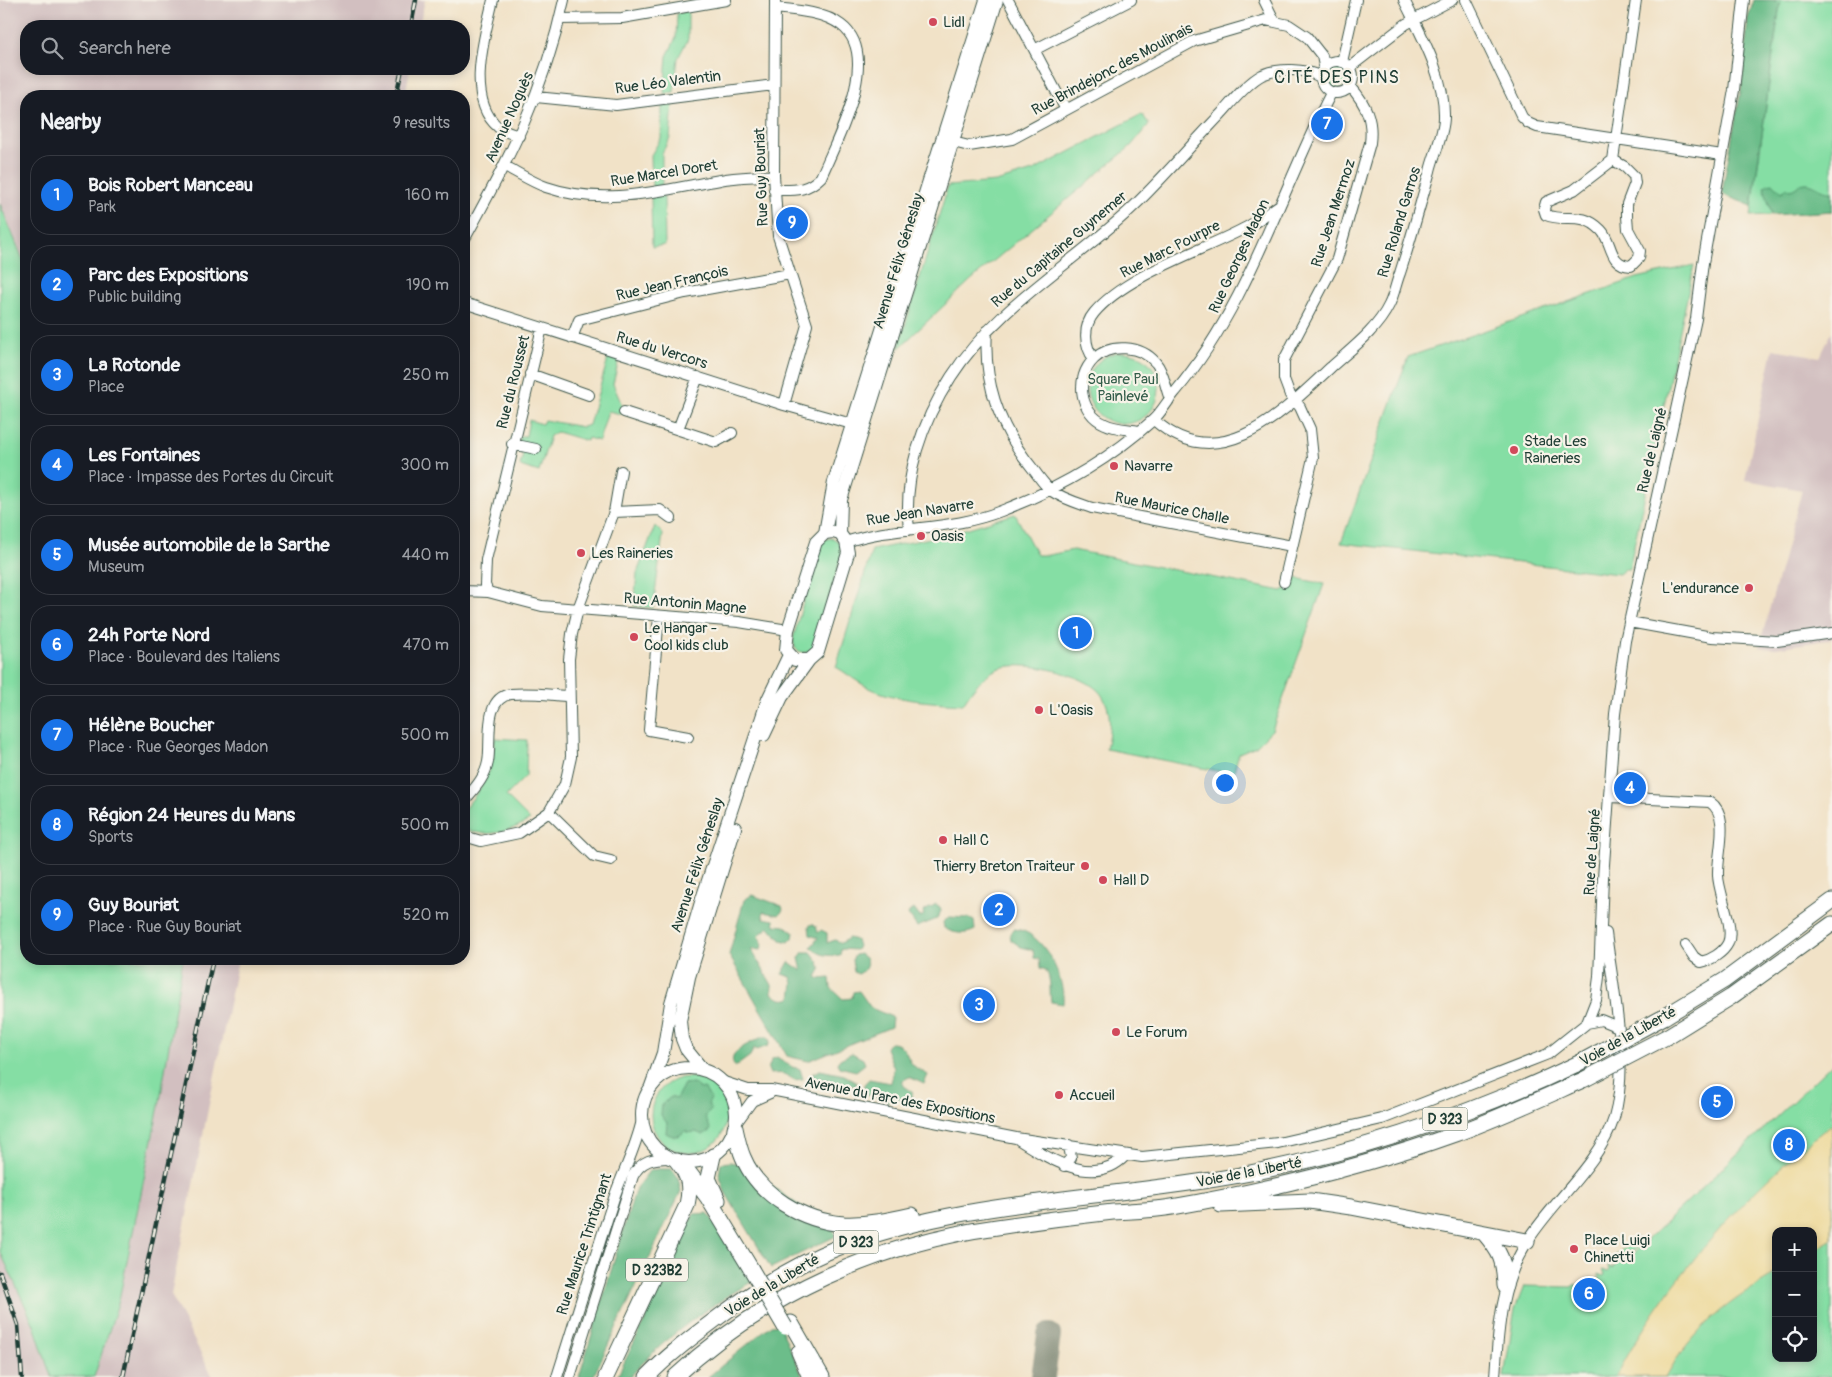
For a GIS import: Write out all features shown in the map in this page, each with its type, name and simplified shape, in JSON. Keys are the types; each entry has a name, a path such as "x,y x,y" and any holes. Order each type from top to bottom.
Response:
{"highway":[{"name":"Voie de la Liberté","path":"647,1377 684,1344 731,1308 800,1266 835,1249 874,1235 950,1216 1048,1201 1199,1182 1277,1168 1347,1150 1478,1107 1577,1064 1664,1017 1725,980 1832,901"},
{"name":"Voie de la Liberté","path":"675,1377 759,1313 846,1267 903,1247 995,1227 1169,1207 1285,1184 1383,1158 1455,1134 1585,1079 1668,1036 1731,997 1832,924"},
{"path":"735,1125 744,1159 759,1182 770,1193 794,1209 830,1222 858,1224 992,1202 1048,1201"},
{"path":"713,1156 708,1170 710,1186 788,1325 822,1377"},
{"path":"673,1159 689,1172 754,1267"},
{"name":"D 323B2","path":"606,1377 687,1205 688,1178 673,1159"},
{"path":"1169,1207 1310,1201 1351,1207 1527,1241"},
{"path":"1484,1233 1500,1252 1504,1265 1506,1286"},
{"path":"788,1325 810,1377"},
{"path":"690,1377 720,1341"}],"main road":[{"name":"Avenue Félix Géneslay","path":"825,533 830,499 858,426 947,141 986,0"},
{"name":"Avenue Félix Géneslay","path":"947,141 997,0"},
{"name":"Avenue Félix Géneslay","path":"703,1070 690,1056 682,1039 680,1021 686,990 765,733 782,697 809,660 818,652 835,599 848,553 843,538 840,500 858,426"},
{"path":"809,660 795,660 789,656 786,644 788,630 816,542 825,533 843,538"},
{"name":"Avenue Félix Géneslay","path":"650,1090 663,1053 671,1003 702,899 768,699 789,656"},
{"path":"688,1068 703,1070 721,1081 730,1093 736,1107 735,1125 730,1139 713,1156 702,1161 673,1159 656,1149 647,1136 642,1120 643,1104 650,1090 660,1078 673,1071 688,1068"}],"street":[{"path":"492,0 479,64 482,94 487,114 499,128 519,136"},
{"name":"Avenue Noguès","path":"470,229 505,166 536,97 551,54 564,0"},
{"path":"560,19 622,18 726,0"},
{"path":"1008,0 1036,49 1066,110"},
{"path":"1036,49 1131,0"},
{"path":"1264,0 1274,20 1289,25 1307,37 1322,56 1324,66 1320,77 1323,87 1331,93 1340,94 1351,87 1353,74 1346,65 1334,61 1324,66"},
{"path":"1346,65 1356,0"},
{"name":"Rue Roland Garros","path":"1154,420 1165,430 1179,437 1198,442 1218,442 1243,436 1266,425 1372,330 1389,305 1408,247 1444,118 1443,94 1433,64 1404,0"},
{"path":"1346,65 1414,20 1452,0"},
{"path":"1466,0 1522,117 1528,123 1537,127 1722,155"},
{"path":"1613,160 1626,167 1634,176 1635,183 1627,204 1628,229 1640,252 1639,258 1631,266 1620,264 1616,260 1603,231 1592,222 1580,217 1554,218 1546,215 1544,209 1546,202 1574,190 1613,160 1636,0"},
{"name":"Rue de Laigné","path":"1603,908 1603,878 1615,714 1629,622 1696,319 1734,90 1744,0"},
{"path":"774,190 795,190 812,186 821,177 854,101 858,64 853,37 840,24 810,13 775,4"},
{"name":"Rue Guy Bouriat","path":"775,4 774,190 778,236 807,324 784,405"},
{"name":"Rue Brindejonc des Moulinais","path":"947,141 969,146 1012,139 1194,41 1240,26 1274,20"},
{"name":"Rue du Capitaine Guynemer","path":"909,530 907,491 912,466 922,435 950,378 972,348 1004,315 1135,205 1237,96 1262,75 1292,69 1313,73 1320,77"},
{"name":"Rue Léo Valentin","path":"536,97 616,106 774,85"},
{"name":"Rue Jean Mermoz","path":"1284,582 1313,458 1310,430 1284,379 1284,360 1337,259 1370,143 1372,129 1368,112 1359,95 1351,87"},
{"name":"Rue Georges Madon","path":"1154,420 1198,364 1225,322 1331,93"},
{"name":"Rue Marcel Doret","path":"505,166 545,187 580,195 615,198 656,193 723,179 774,175"},
{"name":"Rue Marc Pourpre","path":"1094,359 1086,344 1088,324 1093,314 1106,302 1156,270 1247,227 1279,206"},
{"name":"Rue Jean François","path":"572,338 579,320 685,293 790,274"},
{"name":"Rue du Vercors","path":"470,305 784,405 858,426"},
{"name":"Rue du Rousset","path":"488,592 485,585 486,560 512,444 542,328"},
{"path":"988,331 986,371 996,411 1020,453 1051,490"},
{"path":"1139,431 1104,424 1089,413 1083,402 1082,390 1084,380 1094,359 1118,348 1144,353 1161,370 1170,399"},
{"path":"530,374 589,395"},
{"path":"678,429 698,377"},
{"path":"624,412 716,442 732,433"},
{"name":"Rue Jean Navarre","path":"843,538 954,524 999,512 1051,490 1090,468 1154,420"},
{"name":"Rue du Rousset","path":"512,444 536,449"},
{"path":"470,838 481,841 519,833 548,812 565,784 571,758 569,659 578,609 614,512 621,471"},
{"name":"Rue Maurice Challe","path":"1051,490 1070,501 1092,508 1292,546"},
{"path":"614,512 660,510 671,518"},
{"name":"Rue Antonin Magne","path":"470,591 488,592 542,606 739,622 788,630"},
{"path":"659,616 649,730 688,737"},
{"path":"1629,622 1712,637 1777,641 1832,633"},
{"path":"470,793 484,774 488,762 493,708 500,700 510,694 569,696"},
{"path":"1610,797 1710,802 1718,807 1721,817 1718,876 1729,930 1728,942 1719,954 1708,961 1701,962 1694,957 1686,945"},
{"path":"548,812 594,856 611,860"},
{"path":"1587,1023 1596,1000 1603,908"},
{"path":"1494,1377 1499,1323 1506,1286 1527,1241 1588,1164 1601,1145 1613,1120 1620,1078 1618,1027 1603,908"},
{"path":"1587,1023 1601,1020 1618,1027"},
{"name":"Avenue du Parc des Expositions","path":"721,1081 748,1090 778,1092 1016,1138 1069,1145 1124,1156 1142,1157 1278,1143 1382,1119 1548,1054 1587,1023"},
{"path":"735,1125 752,1102 767,1094 778,1092"},
{"name":"Rue Maurice Trintignant","path":"557,1377 614,1197 636,1144 642,1120"},
{"name":"Avenue du Parc des Expositions","path":"1016,1138 1064,1166 1076,1169 1107,1168 1124,1156"},
{"path":"1064,1166 1070,1158 1069,1145"},
{"name":"Rue Maurice Trintignant","path":"570,1377 636,1169 647,1161 673,1159"}],"shaded area":[{"path":"0,0 425,0 420,20 20,20 20,75 409,75 406,90 20,90 20,252 0,204"},
{"path":"1832,332 1832,639 1776,648 1759,647 1802,490 1745,480 1773,349 1820,357"},
{"path":"182,965 237,965 171,1295 213,1377 94,1377 119,1300 160,1101"},
{"path":"0,1251 34,1325 51,1377 0,1377"}],"green space":[{"path":"1754,0 1775,0 1775,2 1780,3 1752,206 1724,195 1722,192 1742,85 1748,18"},
{"path":"1775,0 1832,0 1832,211 1751,216 1780,3 1775,2"},
{"path":"688,11 688,39 678,58 674,92 664,94 667,56 676,38 677,13"},
{"path":"1336,66 1344,69 1347,77 1344,85 1336,88 1328,85 1325,77 1328,69"},
{"path":"673,104 670,138 662,153 662,185 652,188 651,155 661,138 662,106"},
{"path":"1142,114 1149,124 1131,146 971,280 898,349 948,186 996,182 1033,171"},
{"path":"1773,183 1782,192 1787,187 1790,190 1805,183 1832,191 1832,211 1772,215 1764,187"},
{"path":"664,196 665,245 652,247 651,197"},
{"path":"0,204 20,252 20,965 182,965 160,1101 119,1300 94,1377 51,1377 34,1325 0,1251"},
{"name":"Stade Les Raineries","path":"1694,265 1629,569 1625,569 1619,574 1341,543 1408,357 1637,278"},
{"name":"Square Paul Painlevé","path":"1123,352 1143,358 1153,368 1159,388 1153,408 1143,418 1123,424 1103,418 1093,408 1087,388 1093,368 1103,358"},
{"path":"609,355 619,359 613,384 622,405 621,414 608,411 599,441 588,438 587,441 557,432 550,436 539,472 520,466 523,454 517,451 520,436 526,436 529,420 542,424 544,420 582,427 589,425"},
{"path":"1015,514 1037,555 1049,555 1073,550 1282,591 1289,587 1291,577 1324,584 1272,730 1256,746 1239,753 1233,774 1106,749 1110,721 1105,700 1093,686 1068,674 1036,667 1007,666 997,669 982,680 963,704 911,700 885,694 862,684 836,667 872,550 945,535"},
{"path":"655,526 663,534 653,608 634,606 637,573"},
{"path":"833,538 839,542 842,553 815,647 808,652 803,652 795,648 793,639 819,545 826,539"},
{"path":"495,738 527,740 526,776 506,796 530,820 514,828 498,832 473,832 470,831 470,801 482,784 492,759"},
{"path":"752,895 782,906 783,910 779,915 763,912 763,918 774,920 775,925 785,926 794,932 793,938 789,942 781,940 769,927 759,935 762,944 761,950 751,949 772,985 772,993 776,997 781,999 791,998 793,983 791,977 782,974 789,962 802,971 799,958 803,952 811,952 821,968 816,977 820,979 830,978 831,988 843,999 852,998 853,992 859,991 871,1008 892,1017 891,1027 808,1061 787,1056 729,955 744,900"},
{"path":"936,904 940,907 941,911 937,919 917,927 908,914 910,911 914,909 920,917 924,915 923,912"},
{"path":"949,917 968,918 974,921 975,930 956,933 944,928 943,922"},
{"path":"812,924 816,926 818,933 821,930 827,933 827,943 835,940 841,943 849,938 856,940 858,946 856,950 841,949 840,955 824,955 818,952 811,947 818,938 810,935 809,926"},
{"path":"1014,929 1025,931 1043,947 1061,982 1063,1004 1051,1002 1050,982 1046,970 1040,968 1039,959 1034,958 1033,950 1021,947 1011,940 1010,933"},
{"path":"860,954 866,959 867,964 864,970 858,974 854,972 852,960 855,955"},
{"path":"762,1037 768,1037 770,1042 768,1046 757,1050 754,1048 750,1056 735,1067 733,1057 736,1052"},
{"path":"889,1043 900,1045 914,1066 928,1075 924,1084 909,1077 902,1081 904,1086 913,1092 910,1101 907,1102 900,1099 887,1101 864,1093 864,1084 869,1079 891,1083 894,1068 886,1048"},
{"path":"852,1053 863,1059 865,1064 856,1071 839,1067 837,1063 840,1059"},
{"path":"777,1057 792,1067 800,1069 803,1079 795,1080 783,1074 770,1074 768,1069 772,1059"},
{"path":"1832,1064 1832,1377 1504,1377 1515,1309 1524,1286 1571,1287 1576,1284 1579,1289 1591,1278 1596,1283 1600,1279 1598,1274 1605,1275 1603,1270 1608,1272 1610,1270 1608,1265 1612,1268 1617,1263 1613,1258 1636,1237 1641,1243 1632,1251 1630,1250 1626,1253 1628,1258"},
{"path":"820,1070 844,1075 857,1082 856,1086 848,1085 844,1089 823,1087 811,1082 813,1073"},
{"path":"689,1077 704,1080 716,1088 724,1100 727,1115 724,1130 716,1142 704,1150 689,1153 674,1150 662,1142 654,1130 651,1115 654,1100 662,1088 674,1080"},
{"path":"693,1083 700,1089 704,1088 711,1099 708,1104 711,1110 705,1117 711,1130 703,1135 696,1132 687,1133 686,1130 677,1136 669,1135 666,1133 667,1123 661,1115 662,1104 671,1097 676,1099 684,1084"},
{"path":"721,1163 740,1164 833,1229 836,1236 771,1268 725,1192 719,1174"},
{"path":"672,1169 678,1177 681,1191 593,1377 579,1377 636,1188 650,1170"},
{"path":"708,1213 753,1281 687,1324 658,1348 630,1377 617,1377 687,1226 694,1214"},
{"path":"779,1324 803,1377 708,1377 771,1325"}],"sand":[{"path":"1832,1124 1832,1239 1817,1248 1817,1227 1772,1227 1772,1276 1742,1295 1713,1317 1688,1344 1666,1377 1616,1377 1658,1307 1711,1239 1770,1177"}],"taxiway":[{"path":"1043,1377 1049,1335"}],"railway":[{"path":"412,20 416,0"},
{"path":"397,90 401,75"},
{"path":"123,1377 212,965"},
{"path":"0,1273 18,1325 22,1377"}],"place":[{"name":"Lidl","path":"933,22"},
{"name":"Hélène Boucher","path":"1327,124"},
{"name":"Guy Bouriat","path":"792,223"},
{"name":"Stade Les Raineries","path":"1514,450"},
{"name":"Navarre","path":"1114,466"},
{"name":"Oasis","path":"921,536"},
{"name":"Les Raineries","path":"581,553"},
{"name":"L'endurance","path":"1749,588"},
{"name":"Bois Robert Manceau","path":"1076,633"},
{"name":"Le Hangar - Cool kids club","path":"634,637"},
{"name":"L'Oasis","path":"1039,710"},
{"name":"Les Fontaines","path":"1630,788"},
{"name":"Hall C","path":"943,840"},
{"name":"Thierry Breton Traiteur","path":"1085,866"},
{"name":"Hall D","path":"1103,880"},
{"name":"Parc des Expositions","path":"999,910"},
{"name":"La Rotonde","path":"979,1005"},
{"name":"Le Forum","path":"1116,1032"},
{"name":"Accueil","path":"1059,1095"},
{"name":"Musée automobile de la Sarthe","path":"1717,1102"},
{"name":"Région 24 Heures du Mans","path":"1789,1145"},
{"name":"Place Luigi Chinetti","path":"1574,1249"},
{"name":"24h Porte Nord","path":"1589,1294"}],"district":[{"name":"CITÉ DES PINS","path":"1337,77"}]}
